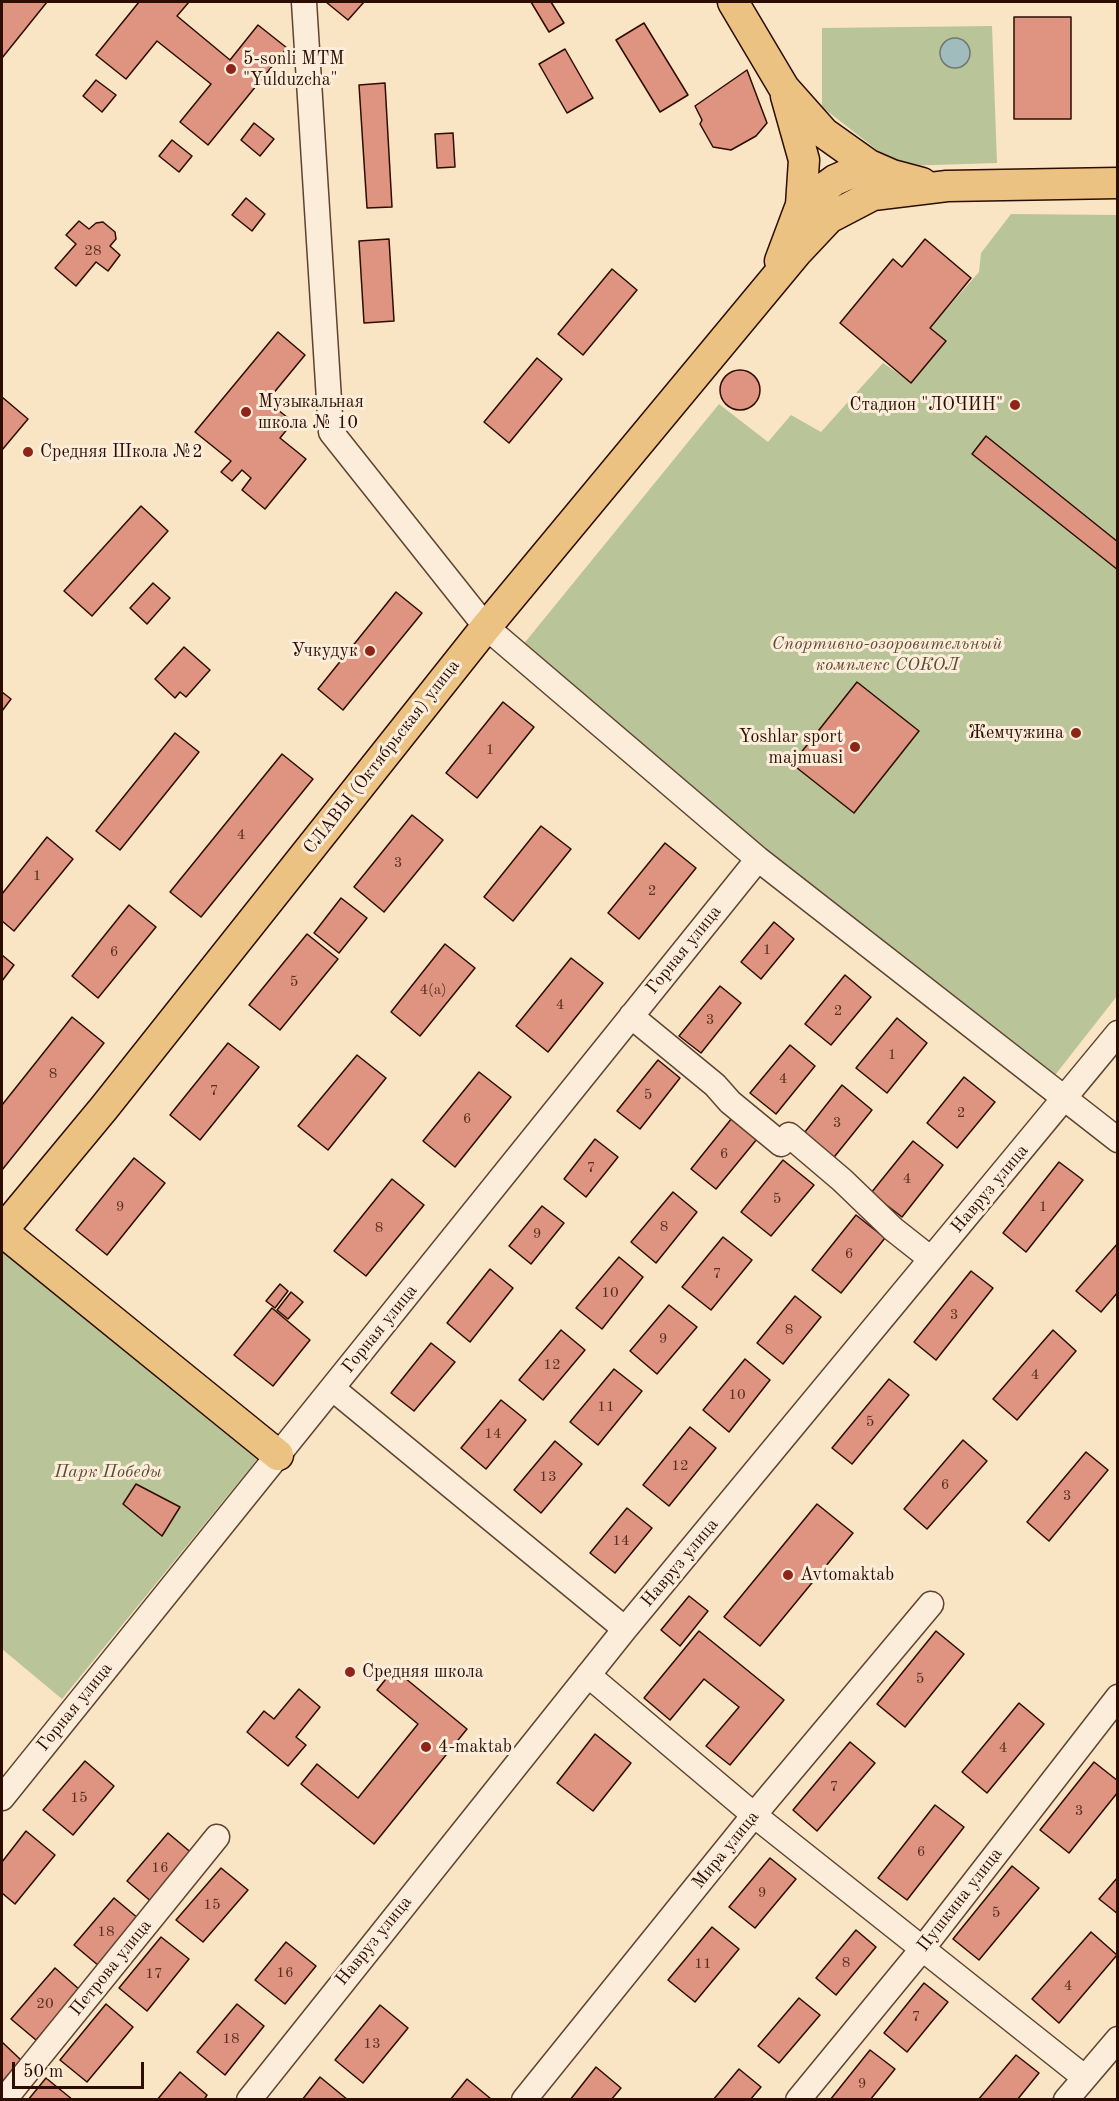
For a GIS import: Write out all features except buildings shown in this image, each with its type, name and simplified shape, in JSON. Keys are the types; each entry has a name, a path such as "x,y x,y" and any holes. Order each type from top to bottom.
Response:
{"main road":[{"path":"733,2 784,88 824,133 869,165 908,180 940,186"},
{"path":"768,287 787,246 801,205 804,160 784,88"},
{"path":"829,218 835,180 836,142"},
{"path":"804,160 835,180 873,195"},
{"path":"801,205 835,180 869,165"},
{"path":"768,287 829,218 873,195 940,186 1118,183"},
{"name":"СЛАВЫ (Октябрьская) улица","path":"2,1231 104,1108 486,627 768,287"},
{"path":"2,1231 278,1455"}],"street":[{"path":"304,2 331,432 486,627 758,859 1118,1140"},
{"name":"Горная улица","path":"2,1798 758,859"},
{"path":"632,1016 715,1085 730,1102 842,1180 894,1229 931,1259"},
{"name":"Навруз улица","path":"249,2100 625,1629 1118,1033"},
{"path":"332,1388 625,1629"},
{"name":"Мира улица","path":"524,2100 754,1815 931,1604"},
{"path":"588,1675 754,1815 1084,2077"},
{"name":"Пушкина улица","path":"798,2100 923,1948 1118,1697"},
{"name":"Петрова улица","path":"4,2100 217,1837"},
{"path":"1066,2100 1118,2039"}],"green space":[{"path":"992,26 997,163 902,166 886,157 822,107 822,28"},
{"name":"Спортивно-озоровительный комплекс СОКОЛ","path":"1011,214 1117,215 1117,996 1052,1079 716,814 522,646 719,404 768,442 791,415 821,432 883,363 911,382 946,341 930,328 979,272 981,253"},
{"name":"Парк Победы","path":"2,1251 259,1457 62,1699 2,1649"}],"water":[{"path":"955,38 966,42 970,53 966,64 955,68 944,64 940,53 944,42"}],"place":[{"name":"5-sonli MTM \"Yulduzcha\"","path":"231,69"},
{"name":"Стадион \"ЛОЧИН\"","path":"1015,405"},
{"name":"Музыкальная школа № 10","path":"246,412"},
{"name":"Средняя Школа №2","path":"28,452"},
{"name":"Учкудук","path":"370,651"},
{"name":"Жемчужина","path":"1076,733"},
{"name":"Yoshlar sport majmuasi","path":"855,747"},
{"name":"Avtomaktab","path":"788,1575"},
{"name":"Средняя школа","path":"350,1672"},
{"name":"4-maktab","path":"426,1747"}]}
